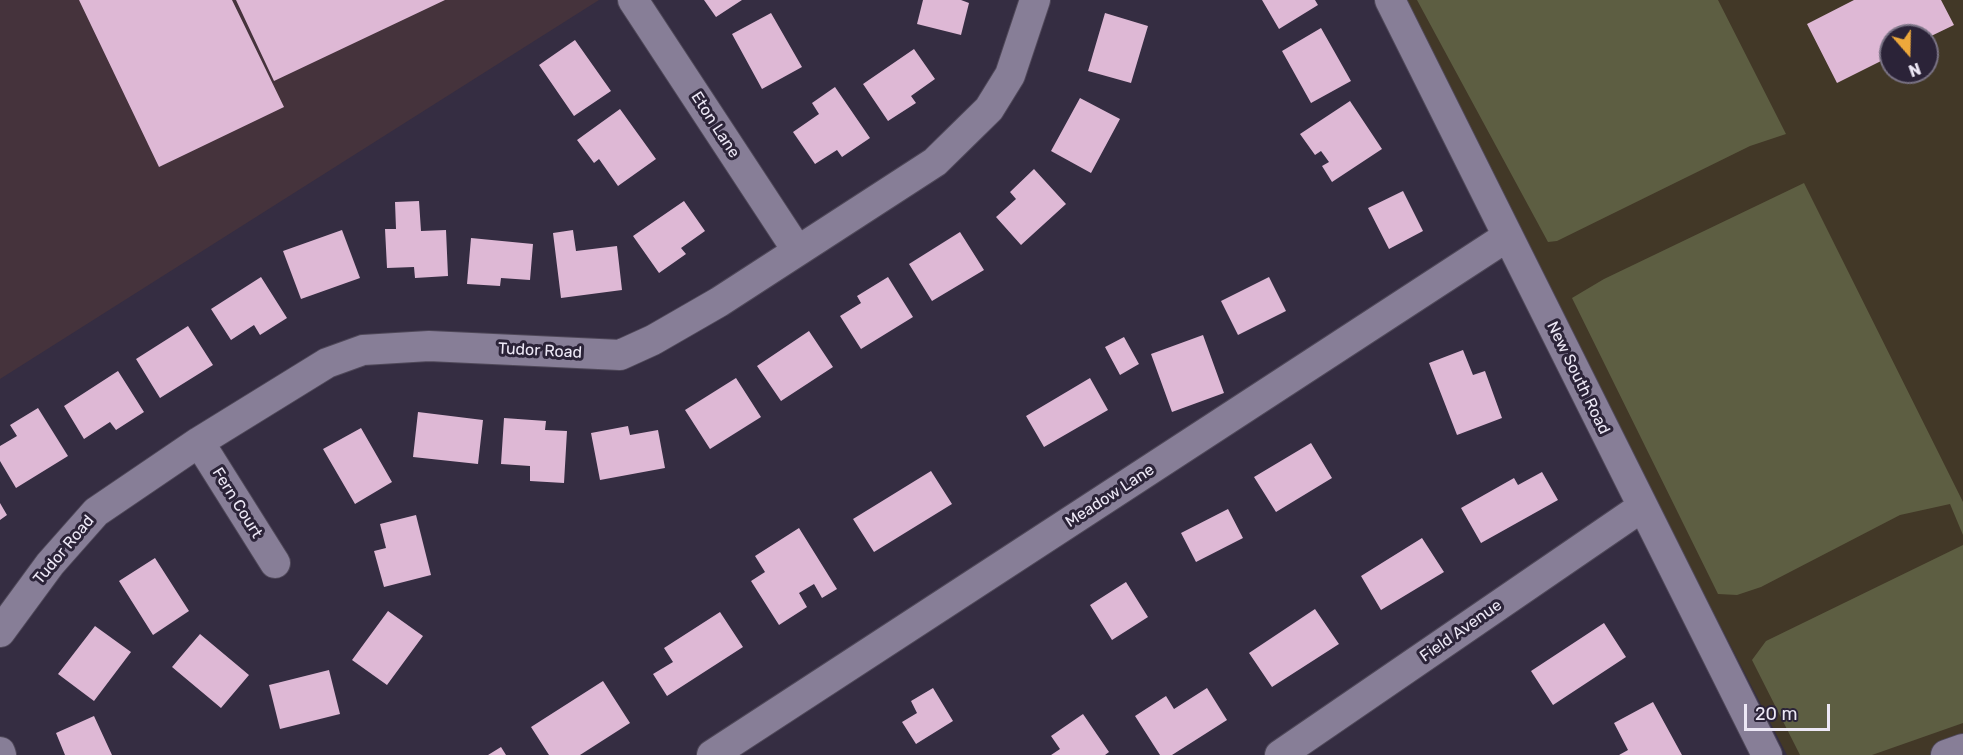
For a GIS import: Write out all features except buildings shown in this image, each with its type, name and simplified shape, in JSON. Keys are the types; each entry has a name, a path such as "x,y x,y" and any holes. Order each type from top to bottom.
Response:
{"street":[{"name":"Eton Lane","path":"633,0 797,250"},
{"name":"Tudor Road","path":"0,632 50,564 96,512 199,442 327,363 363,350 429,346 620,355 653,340 719,302 935,162 989,110 1010,75 1035,0"},
{"name":"New South Road","path":"1390,0 1767,755"},
{"name":"Meadow Lane","path":"712,755 1508,236"},
{"name":"Fern Court","path":"199,442 275,563"},
{"name":"Field Avenue","path":"1280,755 1319,744 1642,507"},
{"path":"1946,755 1963,749"}],"shaded area":[{"path":"0,0 599,0 0,379"},
{"path":"1398,0 1963,0 1963,755 1787,755"}],"green space":[{"path":"1417,0 1718,0 1786,134 1750,146 1557,241 1548,242"},
{"path":"1804,183 1963,502 1963,535 1950,504 1900,515 1761,587 1737,595 1718,594 1572,298 1604,279"},
{"path":"1963,545 1963,723 1872,755 1800,755 1752,660 1766,641"}]}
